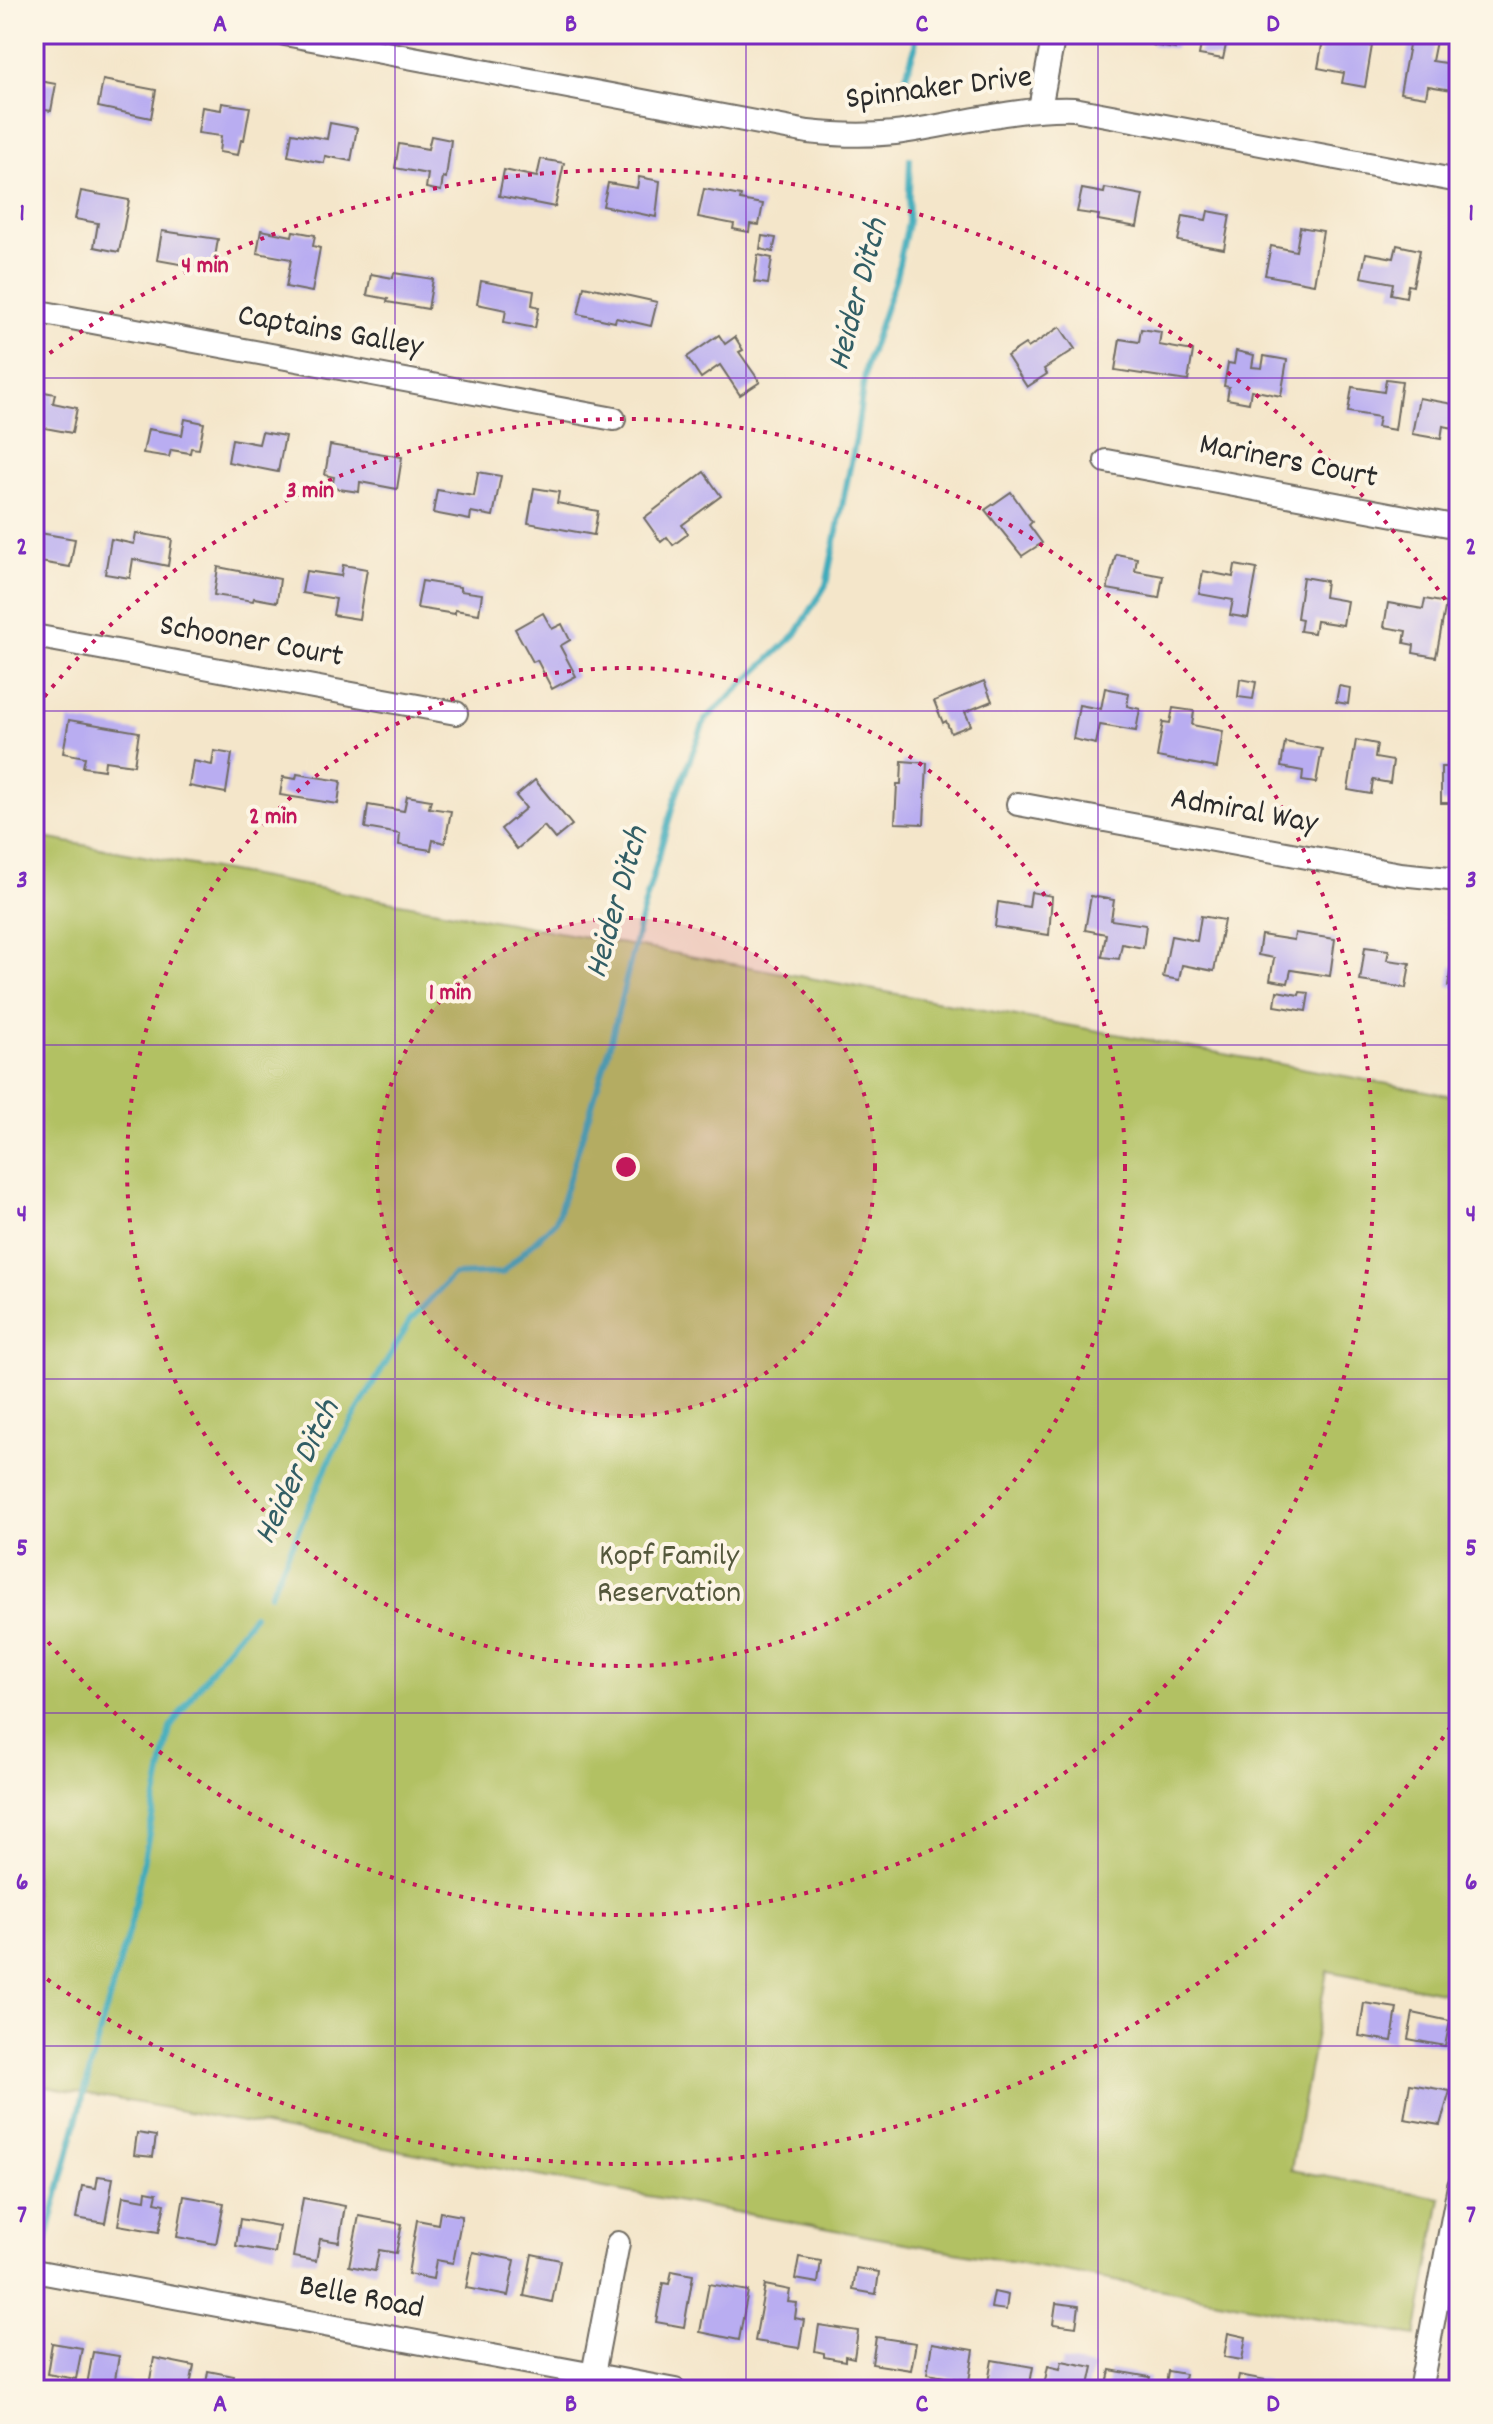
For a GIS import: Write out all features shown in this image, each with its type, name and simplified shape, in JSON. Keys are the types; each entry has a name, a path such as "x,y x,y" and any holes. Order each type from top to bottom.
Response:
{"street":[{"name":"Spinnaker Drive","path":"285,34 819,133 850,135 896,132 1040,108 1099,113 1459,181"},
{"path":"1040,108 1054,34"},
{"name":"Captains Galley","path":"34,311 614,419"},
{"name":"Mariners Court","path":"1106,461 1459,527"},
{"name":"Schooner Court","path":"34,636 456,713"},
{"name":"Admiral Way","path":"1018,804 1400,874 1459,880"},
{"path":"1420,2390 1459,2186"},
{"path":"591,2382 618,2243"},
{"name":"Belle Road","path":"34,2271 591,2382 675,2390"}],"green space":[{"name":"Kopf Family Reservation","path":"34,836 1459,1097 1459,1995 1327,1971 1291,2170 1441,2198 1416,2336 34,2084"}],"building":[{"path":"1154,34 1177,34 1175,49 1152,45"},
{"path":"1203,34 1264,34 1262,47 1227,40 1223,59 1199,55"},
{"path":"1324,34 1374,34 1365,87 1342,83 1344,73 1318,68"},
{"path":"1411,34 1437,36 1432,61 1459,65 1458,91 1428,86 1426,97 1400,93"},
{"path":"34,80 56,84 51,111 34,108"},
{"path":"103,80 156,90 151,118 98,107"},
{"path":"222,103 250,107 238,155 219,152 221,136 198,133 202,107 221,110"},
{"path":"330,123 357,128 351,161 325,156 324,163 288,156 292,133 327,139"},
{"path":"431,136 451,140 446,178 443,177 441,191 426,188 428,174 395,168 399,144 428,149"},
{"path":"541,159 564,163 555,207 499,196 504,170 537,177"},
{"path":"639,177 660,181 656,217 603,206 608,183 637,188"},
{"path":"1105,188 1143,195 1137,227 1098,220 1099,215 1077,212 1082,189 1104,193"},
{"path":"704,189 763,204 759,225 750,224 749,232 733,229 734,224 698,217"},
{"path":"81,191 129,200 119,252 94,247 98,223 75,219"},
{"path":"34,196 44,197 36,242 34,242"},
{"path":"1208,211 1230,215 1224,249 1178,241 1183,216 1206,220"},
{"path":"1300,227 1323,231 1314,284 1265,275 1271,246 1296,251"},
{"path":"261,230 292,236 293,231 315,235 313,246 320,248 312,292 286,287 291,259 257,253"},
{"path":"162,231 218,239 213,270 157,260"},
{"path":"762,236 776,238 773,252 760,249"},
{"path":"1397,245 1420,250 1413,286 1408,285 1406,297 1391,294 1393,283 1361,277 1366,253 1394,258"},
{"path":"758,255 772,258 768,284 754,282"},
{"path":"394,273 433,279 428,309 367,295 371,274 393,278"},
{"path":"481,281 534,291 532,305 539,307 535,328 504,322 506,310 477,304"},
{"path":"584,286 657,302 651,326 578,314"},
{"path":"1060,327 1075,349 1044,369 1047,374 1027,387 1007,356 1025,344 1028,348"},
{"path":"1141,329 1161,332 1159,345 1193,351 1188,381 1115,370 1120,339 1139,342"},
{"path":"719,335 725,344 735,337 743,350 739,352 760,382 740,395 720,365 701,378 687,357"},
{"path":"1236,351 1254,355 1252,367 1262,368 1264,356 1287,360 1281,396 1251,390 1249,403 1227,399 1229,387 1224,386 1228,363 1234,364"},
{"path":"1386,379 1402,381 1395,430 1377,427 1379,417 1348,412 1352,387 1384,392"},
{"path":"34,390 55,394 53,403 77,408 72,433 34,426"},
{"path":"1419,398 1459,405 1459,429 1443,426 1441,439 1412,434"},
{"path":"185,419 204,423 199,449 191,448 190,453 171,450 169,457 143,453 148,429 182,435"},
{"path":"262,432 285,436 278,472 228,462 232,439 259,444"},
{"path":"330,445 402,457 397,489 360,482 359,492 332,488 334,477 325,475"},
{"path":"478,472 501,476 493,516 471,512 470,520 433,513 437,490 474,496"},
{"path":"704,472 721,496 682,525 688,534 673,545 667,537 661,542 644,518"},
{"path":"534,488 559,492 557,503 598,511 594,535 528,523"},
{"path":"1011,492 1042,543 1022,556 985,510"},
{"path":"34,532 75,539 70,567 34,561"},
{"path":"136,533 172,539 168,566 133,559 130,578 105,574 111,539 134,544"},
{"path":"1116,554 1137,558 1135,571 1163,576 1159,598 1107,589"},
{"path":"343,565 367,569 359,619 333,615 336,599 302,593 306,571 341,576"},
{"path":"1235,565 1257,569 1248,618 1230,615 1233,600 1199,594 1203,571 1233,577"},
{"path":"218,567 280,579 277,602 214,595"},
{"path":"1303,577 1326,581 1324,597 1347,601 1343,625 1316,621 1314,633 1300,631 1302,619 1297,618"},
{"path":"422,581 482,594 479,614 417,608"},
{"path":"1425,599 1446,603 1436,657 1413,653 1414,645 1404,643 1406,631 1384,627 1388,603 1423,609"},
{"path":"543,613 552,629 562,624 570,640 560,646 576,676 552,689 537,660 533,662 515,629"},
{"path":"1240,679 1256,682 1253,699 1238,697"},
{"path":"984,681 992,701 965,712 971,725 951,733 934,701"},
{"path":"1339,686 1350,688 1348,704 1336,702"},
{"path":"1105,688 1129,693 1127,706 1140,709 1136,731 1100,725 1096,744 1073,739 1079,705 1101,709"},
{"path":"1173,708 1194,711 1192,725 1223,731 1217,768 1157,757 1163,722 1170,723"},
{"path":"69,720 139,732 134,765 105,761 104,770 83,767 85,757 63,753"},
{"path":"1356,740 1377,744 1375,758 1393,761 1390,783 1373,780 1371,794 1348,790"},
{"path":"1285,742 1322,749 1316,783 1302,781 1303,771 1281,767"},
{"path":"214,751 232,754 226,793 189,786 193,761 212,765"},
{"path":"902,761 927,763 924,824 895,823"},
{"path":"1441,767 1459,767 1459,803 1441,803"},
{"path":"297,774 341,781 338,804 280,795 283,777 296,779"},
{"path":"535,780 572,825 555,839 544,826 517,849 501,829 526,808 516,796"},
{"path":"407,796 431,800 429,808 451,811 445,843 433,840 431,850 399,845 400,834 365,828 368,805 404,811"},
{"path":"1031,892 1052,896 1049,935 995,927 998,902 1029,907"},
{"path":"1091,896 1114,900 1111,920 1146,925 1143,948 1122,944 1119,959 1102,957 1106,934 1085,930"},
{"path":"1201,916 1224,920 1214,971 1182,965 1179,980 1163,977 1171,936 1197,941"},
{"path":"1295,933 1335,939 1330,976 1291,970 1288,983 1270,980 1274,958 1258,955 1261,935 1294,940"},
{"path":"1365,947 1389,950 1387,960 1410,963 1406,988 1360,981"},
{"path":"1451,966 1459,967 1459,988 1448,986"},
{"path":"1277,991 1299,995 1300,992 1309,993 1306,1011 1275,1006"},
{"path":"1364,2003 1397,2008 1392,2041 1359,2036"},
{"path":"1413,2013 1450,2021 1445,2046 1408,2039"},
{"path":"1410,2084 1450,2091 1440,2125 1404,2119"},
{"path":"137,2133 156,2136 153,2157 134,2155"},
{"path":"34,2155 42,2156 36,2192 34,2192"},
{"path":"98,2176 113,2178 105,2223 76,2218 82,2186 96,2188"},
{"path":"146,2191 157,2193 155,2202 165,2204 159,2232 118,2225 123,2196 145,2200"},
{"path":"184,2196 224,2203 216,2244 177,2237"},
{"path":"303,2198 345,2206 339,2242 320,2239 316,2261 293,2257"},
{"path":"440,2212 462,2216 453,2263 436,2260 433,2279 408,2274 417,2220 438,2224"},
{"path":"359,2216 402,2224 396,2253 379,2250 375,2271 349,2266"},
{"path":"240,2219 279,2226 275,2253 236,2246"},
{"path":"473,2252 515,2260 508,2296 466,2288"},
{"path":"532,2254 560,2260 552,2302 524,2296"},
{"path":"799,2257 821,2261 818,2283 795,2279"},
{"path":"856,2268 879,2272 876,2294 853,2290"},
{"path":"672,2271 693,2275 684,2327 656,2322 663,2283 669,2284"},
{"path":"709,2284 748,2291 739,2340 700,2332"},
{"path":"765,2285 790,2290 788,2302 797,2303 795,2318 804,2320 799,2348 755,2341"},
{"path":"994,2292 1008,2295 1006,2310 991,2308"},
{"path":"1056,2303 1079,2306 1076,2327 1053,2324"},
{"path":"819,2325 858,2331 854,2358 845,2356 845,2361 824,2357 824,2353 815,2351"},
{"path":"1228,2333 1246,2337 1242,2360 1224,2357"},
{"path":"876,2337 916,2343 911,2370 872,2364"},
{"path":"52,2343 82,2348 76,2379 47,2374"},
{"path":"932,2343 974,2350 969,2381 927,2374"},
{"path":"93,2352 119,2356 115,2379 132,2382 130,2390 86,2390"},
{"path":"154,2358 194,2366 189,2390 148,2390"},
{"path":"992,2360 1033,2367 1029,2389 988,2382"},
{"path":"1062,2361 1093,2367 1088,2390 1043,2390 1048,2366 1060,2369"},
{"path":"1110,2370 1150,2377 1147,2390 1106,2390"},
{"path":"208,2371 234,2376 231,2390 205,2390"},
{"path":"1168,2371 1185,2374 1183,2385 1202,2390 1165,2390"},
{"path":"1239,2375 1266,2380 1264,2390 1236,2390"},
{"path":"266,2382 291,2386 290,2390 264,2390"}],"waterway":[{"name":"Heider Ditch","path":"900,95 916,34"},
{"name":"Heider Ditch","path":"270,1594 333,1453 410,1321 453,1275 502,1273 556,1221 608,1053 642,914 675,799 705,720 796,634 826,585 856,438 866,366 896,277 908,223 910,159"},
{"name":"Heider Ditch","path":"41,2261 132,1919 170,1728 222,1654 254,1615"},
{"name":"Heider Ditch","path":"34,2303 37,2288"}]}
